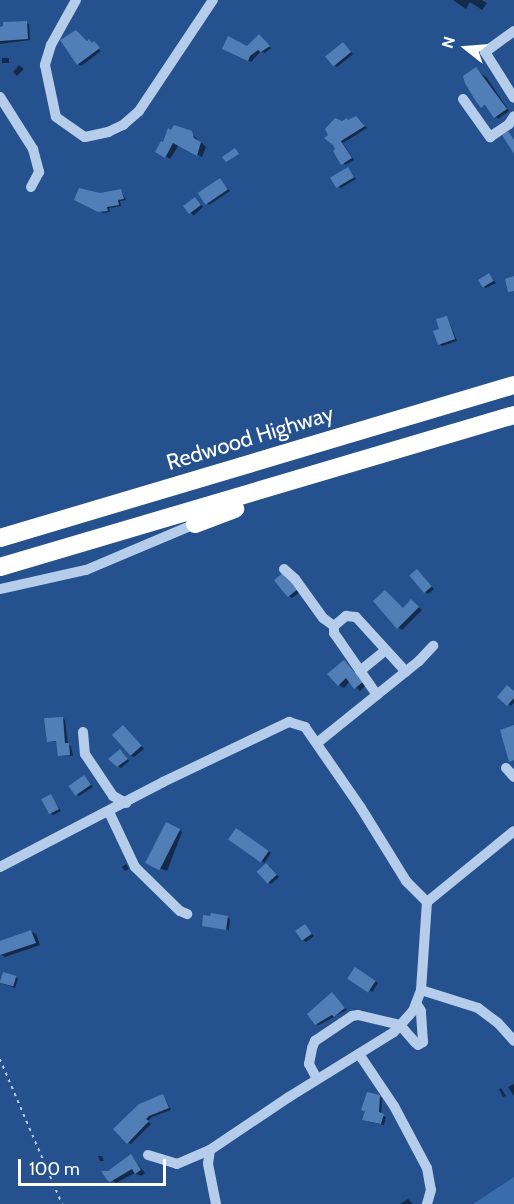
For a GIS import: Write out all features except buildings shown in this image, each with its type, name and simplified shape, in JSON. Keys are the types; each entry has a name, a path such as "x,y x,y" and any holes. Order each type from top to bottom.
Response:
{"highway":[{"name":"Redwood Highway","path":"0,538 514,385"},
{"path":"0,567 514,415"},
{"path":"195,524 398,449"}],"street":[{"path":"76,0 51,45 45,65 56,117 85,137 108,132 123,125 139,111 213,0"},
{"path":"514,31 485,52 514,98"},
{"path":"0,97 33,149 39,172 31,187"},
{"path":"463,99 489,137 509,124 514,116"},
{"path":"0,589 86,570 195,524"},
{"path":"284,569 295,579 323,618 334,626"},
{"path":"334,626 346,616 356,617 406,672"},
{"path":"334,626 334,633 377,695"},
{"path":"317,743 406,672 433,646"},
{"path":"360,671 386,650"},
{"path":"0,867 282,723 300,724 317,743 406,881 427,902"},
{"path":"83,732 85,754 113,796 126,803"},
{"path":"506,768 514,777"},
{"path":"109,812 135,867 180,911 187,915"},
{"path":"148,1155 177,1164 210,1150 317,1079 394,1032 413,1011 421,990 427,902 514,831"},
{"path":"421,990 478,1008 498,1023 514,1041"},
{"path":"317,1079 309,1064 315,1041 352,1016 358,1015 400,1025 418,1045 423,1042 422,1011 416,1003"},
{"path":"359,1054 394,1106 427,1168 431,1190 427,1204"},
{"path":"210,1150 208,1164 216,1204"}],"path":[{"path":"0,1059 62,1204"}],"shaded area":[{"path":"514,1177 514,1204 473,1204"}]}
